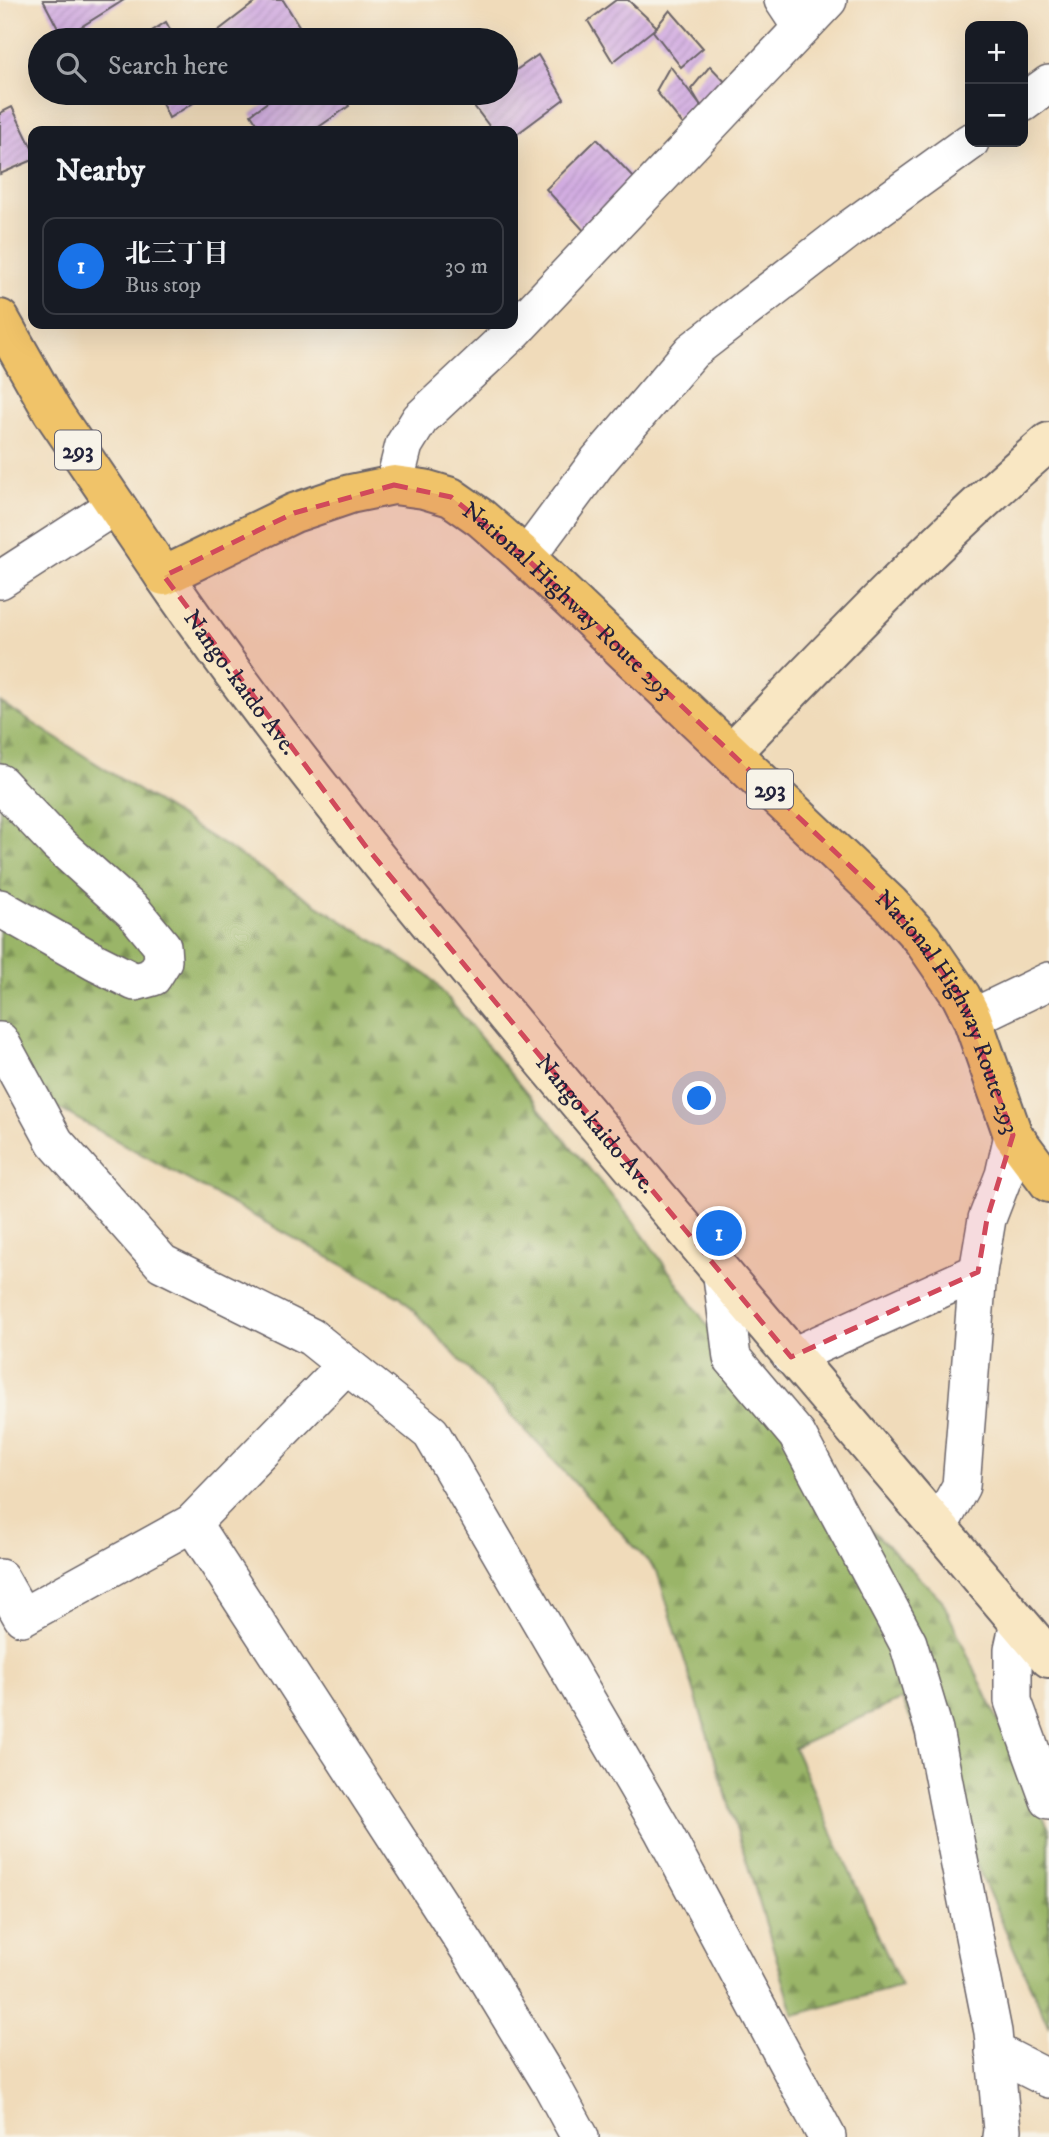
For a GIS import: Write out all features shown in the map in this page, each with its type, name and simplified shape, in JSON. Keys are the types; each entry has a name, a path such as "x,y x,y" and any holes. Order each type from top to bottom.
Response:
{"highway":[{"name":"293","path":"0,320 52,411 164,576"},
{"name":"National Highway Route 293","path":"164,576 294,513 350,494 394,485 424,489 451,497 481,518 526,558 732,752 914,930 961,996 972,1018 1013,1135 1049,1182"}],"street":[{"path":"518,326 792,13 828,0"},
{"path":"1028,99 1049,84"},
{"path":"526,558 598,460 692,351 852,228 965,146"},
{"path":"394,485 404,444 420,419 516,329"},
{"path":"732,752 898,579 997,486 1049,442"},
{"path":"0,580 116,505"},
{"name":"Nango-kaido Ave.","path":"164,576 225,665 367,848 722,1276 1049,1658"},
{"path":"0,783 58,844 134,912 162,946 163,961 153,977 135,982 0,908"},
{"path":"972,1018 1049,981"},
{"path":"0,1041 55,1142 162,1263 312,1337 431,1433 663,1830 827,2137"},
{"path":"938,1528 961,1486 978,1272 987,1219 1004,1175 1013,1135"},
{"path":"791,1357 978,1272"},
{"path":"722,1276 732,1358 797,1435 908,1643 934,1730 993,2032 1001,2137"},
{"path":"0,1578 22,1617 191,1523 346,1365"},
{"path":"191,1523 470,1951 580,2137"},
{"path":"1019,1622 1013,1650 1013,1701 1049,1800"},
{"path":"994,2050 1049,2079"}],"highlighted area":[{"path":"394,485 451,497 526,558 890,904 961,996 1013,1135 987,1219 978,1272 791,1357 367,848 164,576 294,513"}],"green space":[{"path":"0,702 430,977 636,1225 806,1464 942,1600 1049,1829 1049,2027 902,1699 794,1748 901,1986 794,2015 657,1571 401,1297 23,1089 0,1072"}],"building":[{"path":"43,0 124,0 79,28 58,28"},
{"path":"258,0 283,0 300,28 222,28"},
{"path":"616,0 628,0 657,27 613,62 588,21"},
{"path":"670,10 703,48 681,67 653,31"},
{"path":"166,22 169,28 157,28"},
{"path":"538,55 564,99 518,133 518,126 489,126 473,105 518,105 518,69"},
{"path":"670,66 703,109 685,127 656,91"},
{"path":"710,66 729,86 703,109 691,89"},
{"path":"163,105 190,105 169,118"},
{"path":"263,105 349,106 320,126 259,126 251,114"},
{"path":"12,107 28,140 28,162 0,174 0,113"},
{"path":"597,139 636,180 586,233 546,189"}],"place":[{"name":"北三丁目","path":"719,1233"}]}
